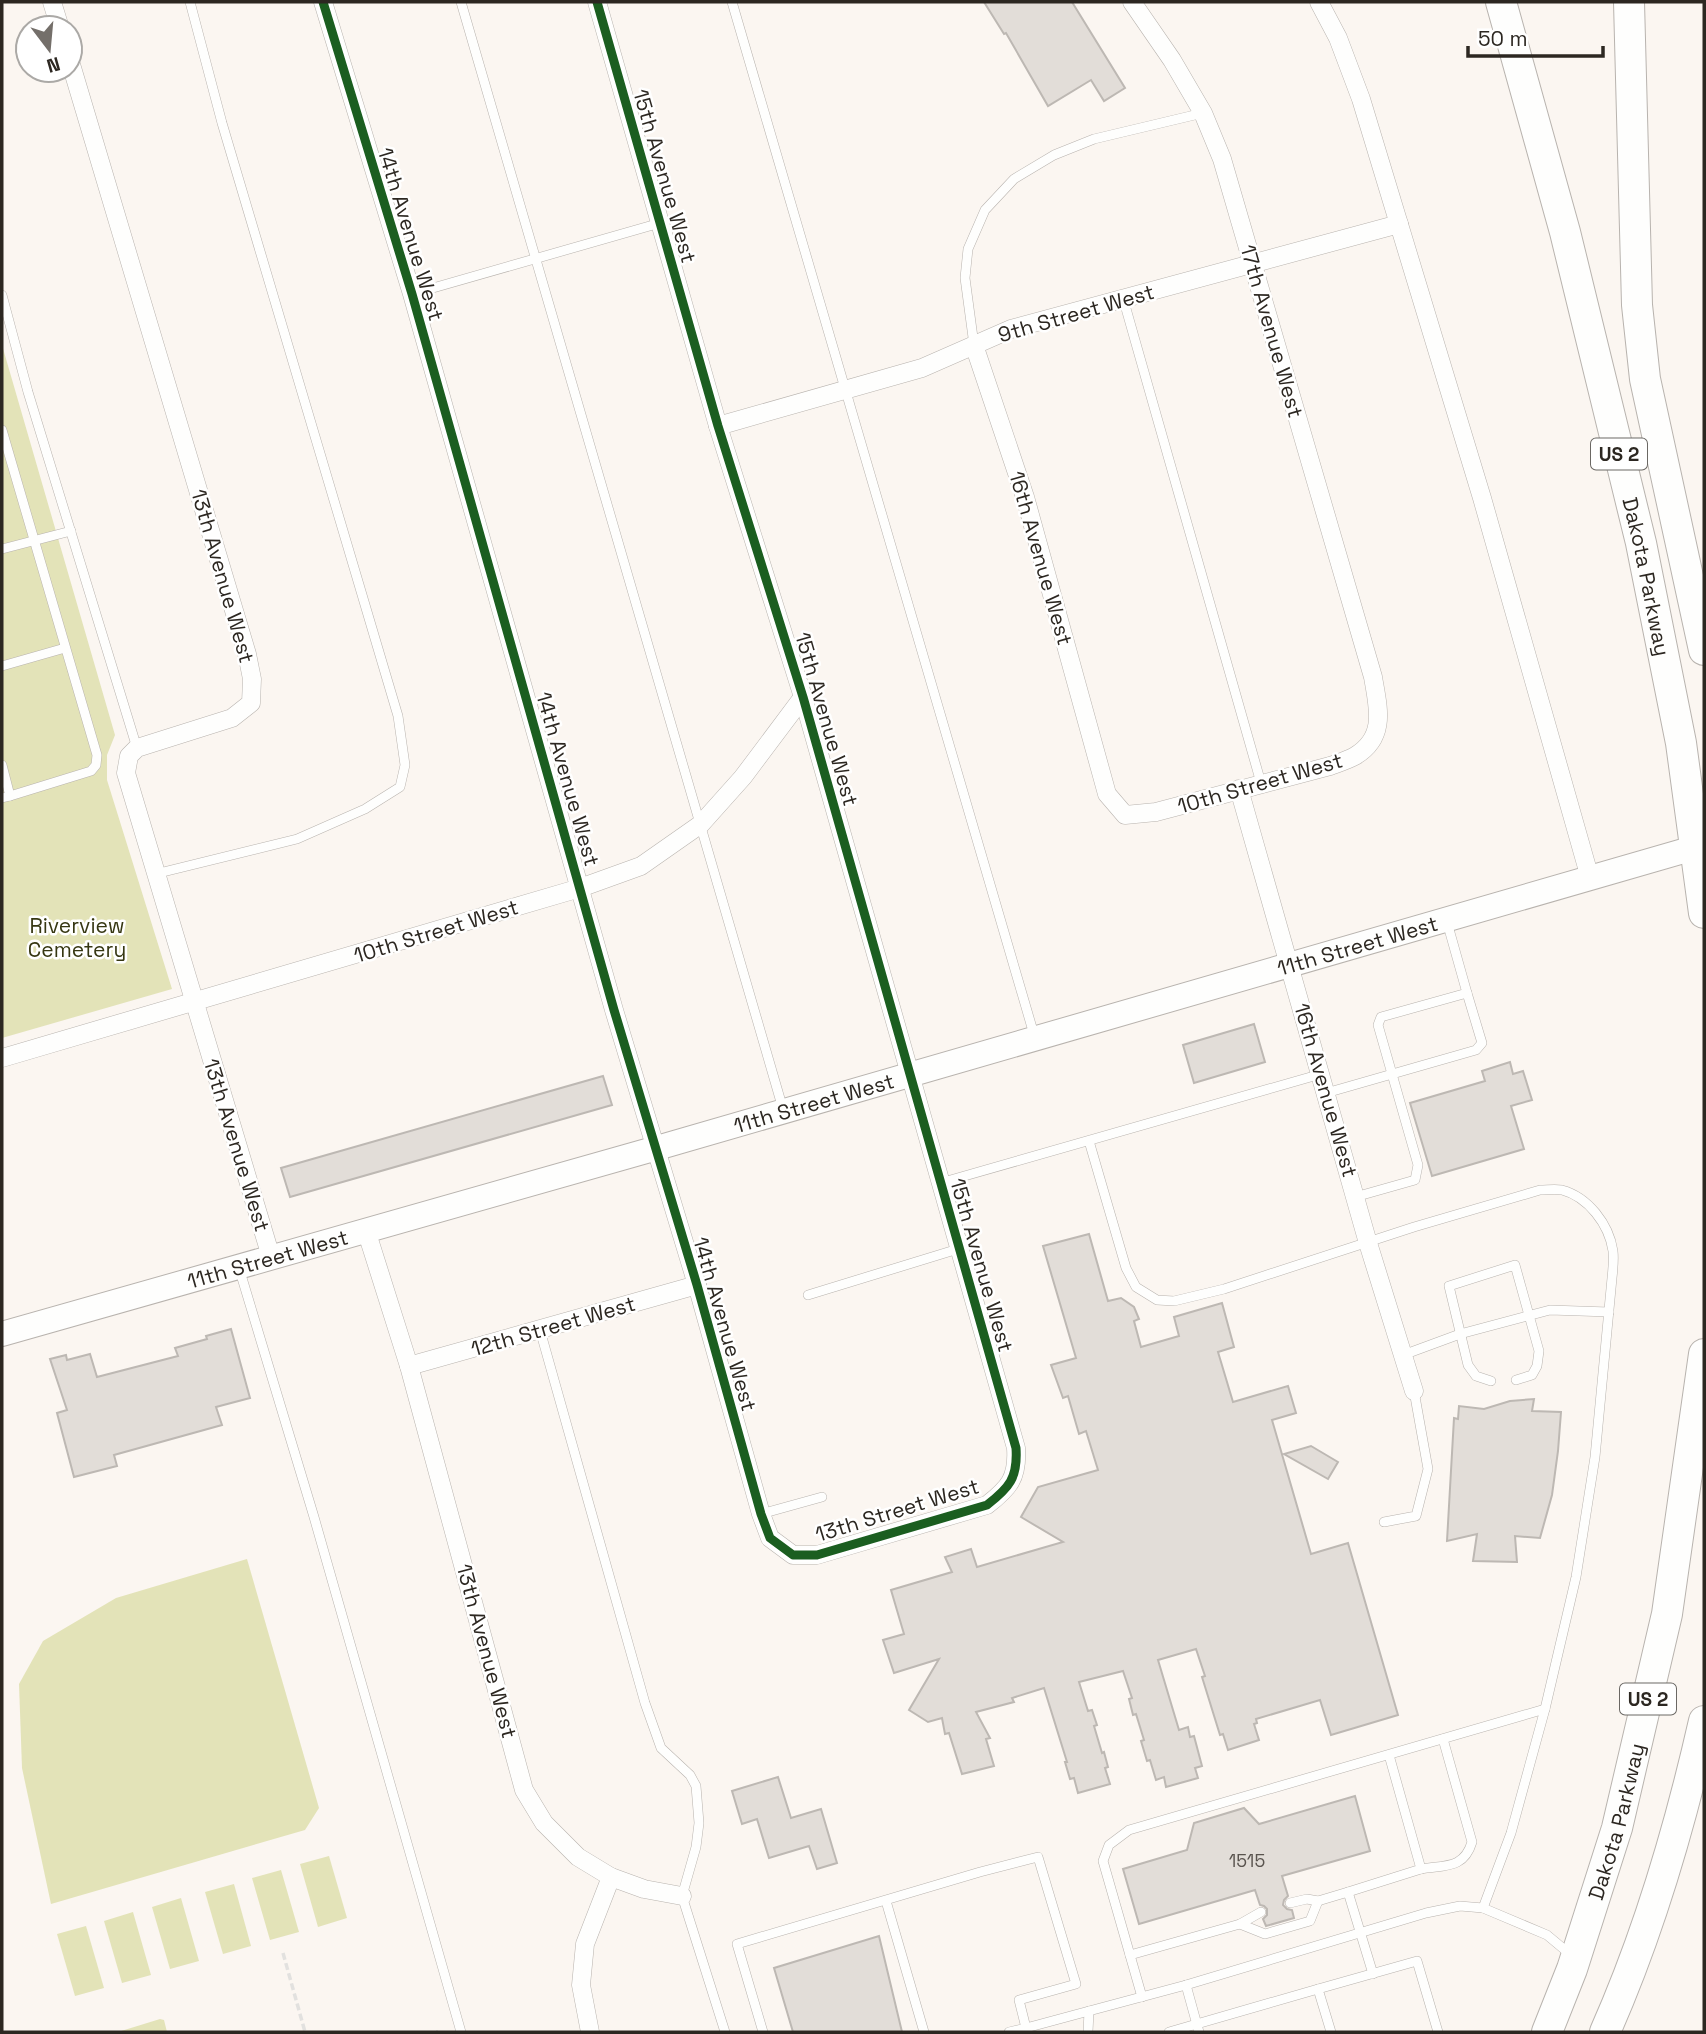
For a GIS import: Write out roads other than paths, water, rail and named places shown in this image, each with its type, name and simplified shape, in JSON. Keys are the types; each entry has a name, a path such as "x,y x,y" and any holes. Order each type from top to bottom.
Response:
{"highway":[{"name":"Dakota Parkway","path":"1502,2 1565,232 1641,543 1700,846 1704,913"},
{"name":"Dakota Parkway","path":"1629,2 1637,305 1645,379 1704,650"},
{"name":"Dakota Parkway","path":"1547,2032 1575,1958 1617,1828 1667,1614 1704,1354"},
{"name":"US 2","path":"1605,2032 1657,1897 1695,1763 1704,1721"}],"main road":[{"name":"11th Street West","path":"2,1334 657,1148 1700,846"}],"street":[{"name":"14th Avenue West","path":"323,2 412,294 614,1010 697,1285 761,1514 770,1538 793,1555"},
{"name":"15th Avenue West","path":"597,2 718,426 803,696 1016,1448"},
{"name":"17th Avenue West","path":"1132,2 1172,60 1203,113 1223,159 1373,677"},
{"path":"1319,2 1338,38 1361,99 1482,498 1590,878"},
{"name":"13th Avenue West","path":"77,84 252,679 251,703 232,718 137,748 129,756 126,773 271,1257"},
{"name":"9th Street West","path":"718,426 922,368 1011,329 1399,224"},
{"name":"16th Avenue West","path":"974,345 1025,497 1101,774"},
{"name":"10th Street West","path":"1101,774 1107,794 1125,815 1156,812 1330,766 1356,756 1373,739 1380,718 1373,677"},
{"name":"10th Street West","path":"2,1058 580,888 641,866 701,824 743,777 803,696"},
{"name":"16th Avenue West","path":"1240,789 1368,1243 1414,1391"},
{"name":"13th Avenue West","path":"366,1230 409,1366 524,1790 544,1823 578,1857 611,1877 644,1889 682,1896"},
{"name":"12th Street West","path":"409,1366 697,1285"},
{"name":"13th Street West","path":"793,1555 817,1555 987,1505 1006,1490 1017,1466 1016,1448"},
{"path":"590,2032 580,1984 585,1944 611,1877"}],"lane":[{"path":"155,874 298,839 365,809 400,787 405,765 398,716 222,123 190,2"},
{"path":"461,2 784,1111"},
{"path":"732,2 1035,1038"},
{"path":"974,345 965,278 968,249 985,210 1014,178 1055,155 1094,139 1203,113"},
{"path":"412,294 660,223"},
{"path":"2,296 28,392 137,748"},
{"path":"1123,298 1261,783"},
{"path":"2,430 97,755 96,765 91,771 6,797 2,765"},
{"path":"2,549 71,531"},
{"path":"2,666 65,648"},
{"path":"1326,1093 1476,1050 1482,1043 1446,919"},
{"path":"1355,1197 1415,1180 1418,1165 1378,1025 1381,1017 1467,993"},
{"path":"940,1183 1321,1074"},
{"path":"1089,1141 1126,1268 1136,1287 1157,1300 1174,1301 1224,1289 1414,1227 1540,1190 1561,1190 1579,1199 1595,1211 1606,1229 1613,1250 1609,1312 1591,1484 1576,1577 1545,1709 1511,1833 1483,1908"},
{"path":"808,1294 958,1249"},
{"path":"1491,1381 1476,1377 1468,1365 1449,1286 1516,1265 1539,1351 1537,1366 1531,1375 1516,1380"},
{"path":"239,1267 314,1517 461,2032"},
{"path":"1403,1355 1460,1334 1550,1310 1609,1312"},
{"path":"540,1330 645,1703 661,1748 690,1775 696,1786 699,1823 696,1847 682,1896 725,2032"},
{"path":"1384,1522 1416,1516 1427,1469 1414,1391"},
{"path":"761,1514 822,1497"},
{"path":"1142,1997 1103,1861 1109,1845 1129,1829 1545,1709"},
{"path":"1290,1903 1307,1899 1318,1900 1421,1869 1447,1865 1461,1861 1468,1854 1472,1842 1443,1739"},
{"path":"1389,1755 1421,1869"},
{"path":"763,2032 737,1944 1038,1857 1076,1984 1019,2000 1026,2030"},
{"path":"1348,1892 1373,1974"},
{"path":"1240,1924 1265,1934 1310,1921 1318,1900"},
{"path":"886,1901 924,2032"},
{"path":"1009,2032 1026,2030 1426,1913 1460,1906 1483,1908 1547,1935 1575,1958"},
{"path":"1130,1955 1240,1924 1261,1912"},
{"path":"1169,2032 1198,2028 1318,1989 1417,1961 1437,2032"},
{"path":"1186,1985 1198,2028"},
{"path":"1318,1989 1331,2032"},
{"path":"1088,2032 1089,2011"}],"park label":[{"name":"Riverview Cemetery","path":"77,937"}]}
